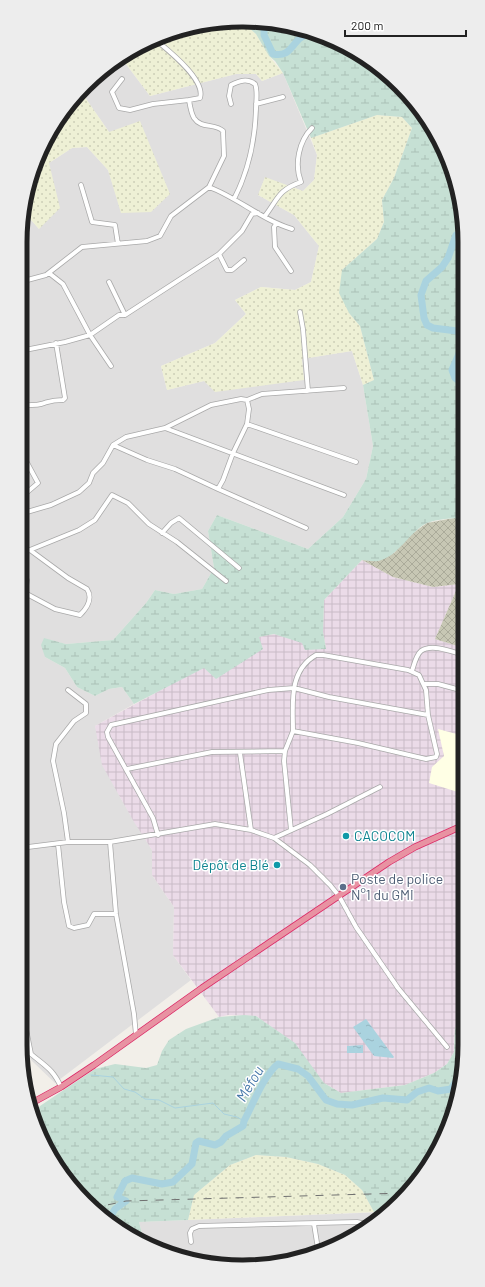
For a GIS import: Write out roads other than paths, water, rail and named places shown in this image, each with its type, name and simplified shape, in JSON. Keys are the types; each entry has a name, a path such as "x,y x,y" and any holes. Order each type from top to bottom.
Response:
{"highway":[{"path":"34,1102 61,1087 402,854 458,828"}],"street":[{"path":"122,79 112,92 115,103 119,108 124,110 153,104 200,98 201,90 187,66 160,43"},
{"path":"231,104 229,96 231,85 246,80 255,84 257,88 256,104 250,161 234,199"},
{"path":"256,104 283,96"},
{"path":"27,280 49,273 82,247 147,241 160,236 171,216 209,188 224,156 224,137 220,128 199,123 195,120 189,100"},
{"path":"265,216 280,194 288,188 302,182 299,176 300,148 305,135 312,128"},
{"path":"82,185 92,222 115,225 118,244"},
{"path":"209,188 234,199 265,216 276,224 292,229"},
{"path":"27,349 90,335 119,315 125,315 219,254 242,231 252,214 258,213"},
{"path":"276,224 274,227 275,248 291,271"},
{"path":"219,254 227,270 232,270 244,260"},
{"path":"49,273 63,284 90,335 111,366"},
{"path":"109,282 125,315"},
{"path":"300,312 303,329 308,391"},
{"path":"27,404 41,404 48,400 63,400 65,398 56,343"},
{"path":"27,512 51,505 79,492 89,484 93,473 102,463 113,445 126,437 165,428 203,408 238,399 247,400 262,394 344,388"},
{"path":"218,489 247,424 249,410 247,400"},
{"path":"247,424 356,462"},
{"path":"165,428 344,495"},
{"path":"113,445 147,460 175,469 306,528"},
{"path":"27,461 38,483 27,492"},
{"path":"27,551 79,530 95,520 112,495 128,503 149,524 226,581"},
{"path":"162,533 171,523 179,518 239,568"},
{"path":"27,594 49,606 80,615 89,602 90,596 87,589 68,578 30,550"},
{"path":"412,671 420,652 425,649 440,649 458,654"},
{"path":"291,830 284,761 285,751 293,731 294,688 298,672 316,655 412,671 419,675 424,684 428,715 438,754 434,759 431,759 293,731"},
{"path":"424,684 438,684 458,689"},
{"path":"158,835 153,818 108,737 107,732 111,725 268,690 294,688 329,697 428,715"},
{"path":"68,690 86,704 86,713 70,725 56,744 53,761 64,813 68,842"},
{"path":"127,769 212,752 285,751"},
{"path":"240,752 251,830"},
{"path":"274,838 380,787"},
{"path":"27,847 68,842 110,842 158,835 215,824 251,830 274,838 318,872 339,896 352,922 384,969 447,1047"},
{"path":"110,842 116,914 134,1014 136,1035"},
{"path":"58,844 64,902 69,926 74,928 88,925 94,914 116,914"},
{"path":"27,1042 31,1054 52,1071 61,1087"},
{"path":"191,1242 190,1233 192,1229 199,1226 358,1222 363,1223"},
{"path":"314,1224 318,1247"}],"water":[{"path":"366,1019 394,1057 393,1058 374,1056 353,1027"},
{"path":"363,1045 363,1053 347,1053 347,1046"}],"waterway":[{"name":"Méfou","path":"264,28 264,35 273,54 278,55 288,51 304,36"},
{"name":"Méfou","path":"458,234 456,235 448,258 442,267 426,281 421,295 424,318 427,325 433,328 457,331 458,333"},
{"name":"Méfou","path":"458,355 452,370 455,378 458,380"},
{"name":"Méfou","path":"111,1215 115,1209 126,1201 117,1197 125,1181 132,1178 162,1184 173,1182 192,1164 196,1143 199,1141 215,1145 221,1142 226,1136 243,1126 263,1082 278,1064 298,1069 308,1076 326,1100 337,1104 352,1105 383,1098 407,1100 417,1092 429,1088 438,1091 451,1089 455,1083"},
{"path":"91,1075 113,1077 124,1089 135,1092 145,1099 159,1100 175,1108 213,1103 224,1114 237,1117 244,1121"}],"railway":[{"path":"98,1205 107,1205 126,1201 399,1193"}],"place":[{"name":"CACOCOM","path":"346,836"},
{"name":"Dépôt de Blé","path":"277,865"},
{"name":"Poste de police N°1 du GMI","path":"343,887"}]}
